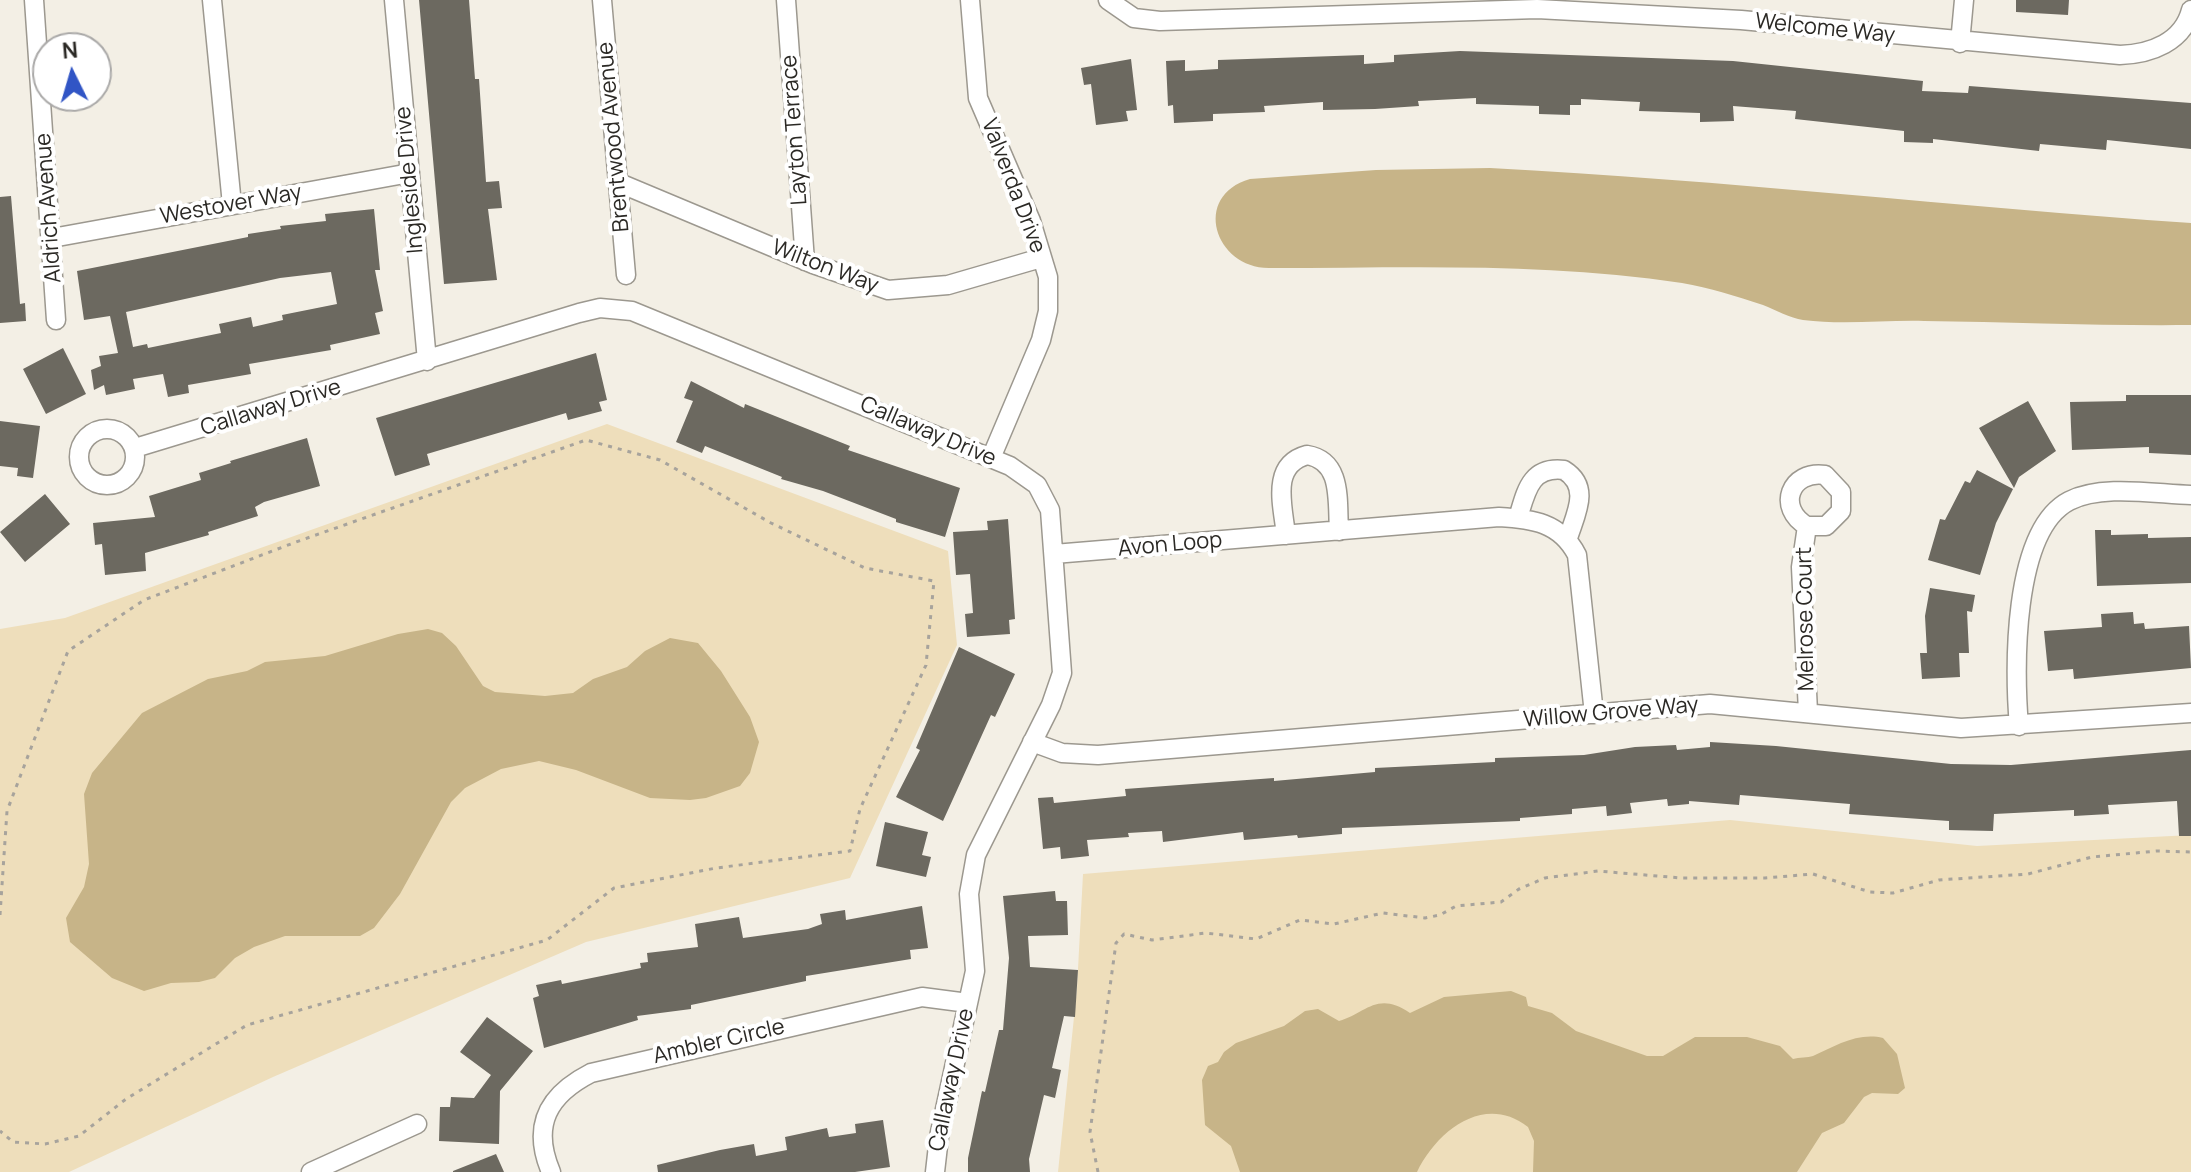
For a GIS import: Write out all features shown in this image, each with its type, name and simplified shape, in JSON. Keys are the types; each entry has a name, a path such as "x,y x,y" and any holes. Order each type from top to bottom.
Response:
{"street":[{"name":"Aldrich Avenue","path":"34,0 56,320"},
{"path":"212,0 232,205"},
{"name":"Ingleside Drive","path":"394,0 427,361"},
{"name":"Brentwood Avenue","path":"602,0 626,275"},
{"name":"Layton Terrace","path":"786,0 805,261"},
{"name":"Valverda Drive","path":"970,0 978,98 1031,221 1048,277 1048,311 1041,340 991,458"},
{"name":"Welcome Way","path":"1108,0 1134,18 1160,21 1544,5 2120,55 2147,54 2167,43 2188,23 2191,12"},
{"path":"1741,0 1741,20"},
{"path":"1960,43 1964,0"},
{"name":"Westover Way","path":"52,238 410,173"},
{"name":"Wilton Way","path":"617,182 805,261 888,290 948,285 1041,258"},
{"name":"Callaway Drive","path":"135,448 579,313 615,308 632,311 991,458 1026,476 1044,496 1050,510 1062,673 976,855 969,894 975,971 939,1137 935,1172"},
{"path":"1286,535 1281,478 1287,465 1307,455 1322,459 1332,469 1339,531"},
{"path":"1518,518 1533,478 1552,469 1564,470 1578,483 1581,497 1568,538 1577,555 1594,714"},
{"path":"2019,726 2015,678 2017,620 2031,560 2053,513 2069,501 2090,494 2191,495"},
{"name":"Avon Loop","path":"1054,554 1518,518 1553,527 1568,538"},
{"name":"Melrose Court","path":"1807,526 1801,567 1808,712"},
{"name":"Willow Grove Way","path":"1032,742 1062,753 1089,756 1710,704 1961,728 2191,713"},
{"name":"Ambler Circle","path":"551,1172 542,1133 549,1107 566,1086 591,1073 922,997 968,1003"},
{"path":"322,1170 417,1124"}],"path":[{"path":"0,915 7,811 68,651 144,600 296,542 586,440 660,460 771,523 865,568 934,581 926,665 860,809 850,851 716,868 614,888 547,940 247,1025 126,1099 79,1136 34,1143 13,1142 0,1131"},
{"path":"1098,1172 1090,1132 1116,943 1124,934 1152,940 1206,933 1256,939 1300,920 1334,924 1383,913 1425,918 1440,915 1456,906 1501,902 1519,889 1545,878 1598,871 1681,878 1813,874 1870,892 1893,893 1939,880 2028,874 2092,857 2157,851 2191,852"}],"shaded area":[{"path":"1490,168 1665,179 2191,223 2191,325 1803,320 1713,290 1631,276 1528,269 1270,268 1251,265 1235,257 1224,245 1217,230 1216,215 1220,200 1232,188 1250,179 1376,170"},
{"path":"607,424 948,551 957,645 850,878 586,942 273,1077 69,1172 0,1172 0,629 65,618"},
{"path":"428,629 442,633 456,646 483,686 495,692 545,696 573,693 593,679 627,667 645,651 670,638 698,643 721,671 750,717 759,742 750,773 740,786 690,800 650,798 576,770 539,761 501,769 465,788 451,802 400,894 374,928 360,936 285,936 254,947 235,958 215,978 199,982 171,983 144,991 112,978 70,942 66,918 84,887 89,864 84,794 92,773 142,713 208,679 247,671 265,662 325,656 398,634"},
{"path":"1730,820 1977,846 2191,835 2191,1172 1058,1172 1077,988 1083,874"},
{"path":"1511,991 1526,997 1528,1006 1552,1013 1576,1031 1647,1056 1663,1056 1695,1037 1747,1037 1780,1046 1793,1059 1813,1056 1856,1038 1883,1038 1897,1054 1905,1088 1898,1094 1872,1093 1864,1097 1844,1123 1822,1133 1797,1172 1533,1172 1534,1141 1528,1127 1511,1117 1495,1114 1479,1115 1449,1131 1417,1172 1240,1172 1231,1146 1205,1125 1202,1080 1208,1066 1218,1062 1224,1052 1236,1043 1284,1026 1305,1011 1318,1009 1339,1021 1380,1004 1399,1006 1410,1013 1444,997"}],"building":[{"path":"419,0 469,0 475,79 479,79 486,182 499,181 502,208 488,209 497,280 444,284"},
{"path":"2016,0 2069,0 2068,15 2016,12"},
{"path":"1460,51 1733,61 1923,81 1922,91 1968,93 1969,86 2191,103 2191,149 2107,140 2106,150 2040,144 2039,151 1933,139 1933,143 1904,142 1904,131 1795,119 1796,111 1733,106 1734,121 1700,122 1700,113 1639,111 1640,102 1581,99 1581,105 1570,105 1570,115 1539,114 1539,106 1476,104 1476,98 1418,101 1419,106 1375,109 1323,110 1323,102 1264,106 1265,112 1213,114 1213,121 1174,123 1173,105 1168,106 1166,61 1185,60 1185,71 1218,69 1218,60 1364,55 1364,64 1394,62 1394,55"},
{"path":"1131,59 1137,110 1126,111 1128,121 1096,125 1091,84 1084,85 1081,68"},
{"path":"11,196 20,304 25,303 26,321 0,323 0,197"},
{"path":"374,209 380,270 375,270 383,311 375,313 380,334 330,345 331,350 249,364 251,374 188,385 189,393 168,397 163,374 133,379 135,389 106,395 104,385 94,390 91,370 101,366 99,356 118,353 110,316 84,320 77,271 248,237 248,234 281,229 280,226 326,221 325,214","holes":["331,272 337,304 282,315 283,320 253,327 251,317 219,324 221,333 148,348 147,344 133,347 126,312 280,278"]},
{"path":"63,348 86,394 46,414 23,369"},
{"path":"596,353 607,400 599,402 602,411 568,420 566,413 427,454 430,465 395,476 376,418"},
{"path":"691,381 744,408 745,404 850,446 848,450 960,488 945,537 896,522 896,519 823,491 781,479 705,446 702,453 676,442 693,401 684,398"},
{"path":"2126,395 2191,395 2191,455 2149,453 2149,447 2072,450 2070,402 2126,401"},
{"path":"2028,401 2056,451 2019,477 2014,488 1979,428"},
{"path":"0,421 40,426 33,478 17,476 18,468 0,466"},
{"path":"307,438 320,486 264,502 255,507 258,516 208,532 209,535 145,553 146,571 105,575 102,544 95,545 93,523 155,517 149,496 201,480 199,473 230,461"},
{"path":"1977,470 2013,489 1996,523 1980,575 1928,560 1940,519 1945,520 1965,481 1970,483"},
{"path":"45,494 70,524 25,562 0,532"},
{"path":"1008,519 1015,619 1009,620 1010,634 967,637 965,614 973,613 970,574 956,575 953,532 988,530 987,521"},
{"path":"2095,530 2111,530 2111,535 2148,534 2148,538 2191,537 2191,583 2097,586"},
{"path":"1930,588 1975,595 1972,612 1967,611 1969,653 1959,653 1960,677 1922,679 1920,653 1927,653 1925,616"},
{"path":"2133,612 2134,624 2144,623 2145,629 2189,626 2191,668 2074,679 2073,669 2048,671 2044,631 2102,627 2101,614"},
{"path":"959,647 1015,674 995,717 991,715 943,821 896,797 920,750 916,748"},
{"path":"1710,742 1951,764 2011,765 2191,750 2191,836 2179,836 2177,801 2108,805 2109,814 2074,816 2074,810 1994,814 1993,831 1949,830 1949,821 1849,814 1850,804 1740,795 1739,805 1689,801 1689,804 1668,806 1667,799 1630,803 1632,813 1607,816 1606,806 1572,809 1572,814 1520,818 1520,821 1342,828 1342,834 1298,838 1297,835 1244,840 1243,832 1163,842 1162,831 1128,833 1129,837 1087,840 1089,856 1061,859 1060,847 1043,849 1038,798 1053,797 1054,803 1126,796 1125,789 1274,778 1274,781 1375,772 1375,768 1495,762 1495,758 1584,755 1635,747 1676,745 1677,750 1710,747"},
{"path":"885,822 928,832 922,855 931,857 926,877 876,866"},
{"path":"1055,891 1056,901 1067,901 1068,935 1028,936 1030,967 1078,970 1075,1017 1064,1016 1052,1068 1061,1070 1055,1098 1044,1095 1029,1159 1030,1172 968,1172 982,1091 985,1092 999,1030 1003,1030 1009,958 1003,896"},
{"path":"922,906 928,948 910,950 911,959 806,976 806,981 691,1005 691,1009 637,1016 638,1020 544,1048 533,998 539,996 536,985 561,980 562,984 641,968 640,963 648,962 647,953 698,947 695,924 739,917 743,938 808,929 822,924 820,914 845,910 846,920"},
{"path":"487,1017 533,1051 500,1091 499,1144 439,1141 440,1107 450,1107 451,1097 474,1098 491,1075 460,1052"},
{"path":"883,1120 890,1167 855,1172 658,1172 657,1165 754,1144 756,1156 787,1150 785,1137 827,1128 829,1137 856,1133 855,1124"},
{"path":"496,1154 504,1172 453,1172 453,1171"}]}
